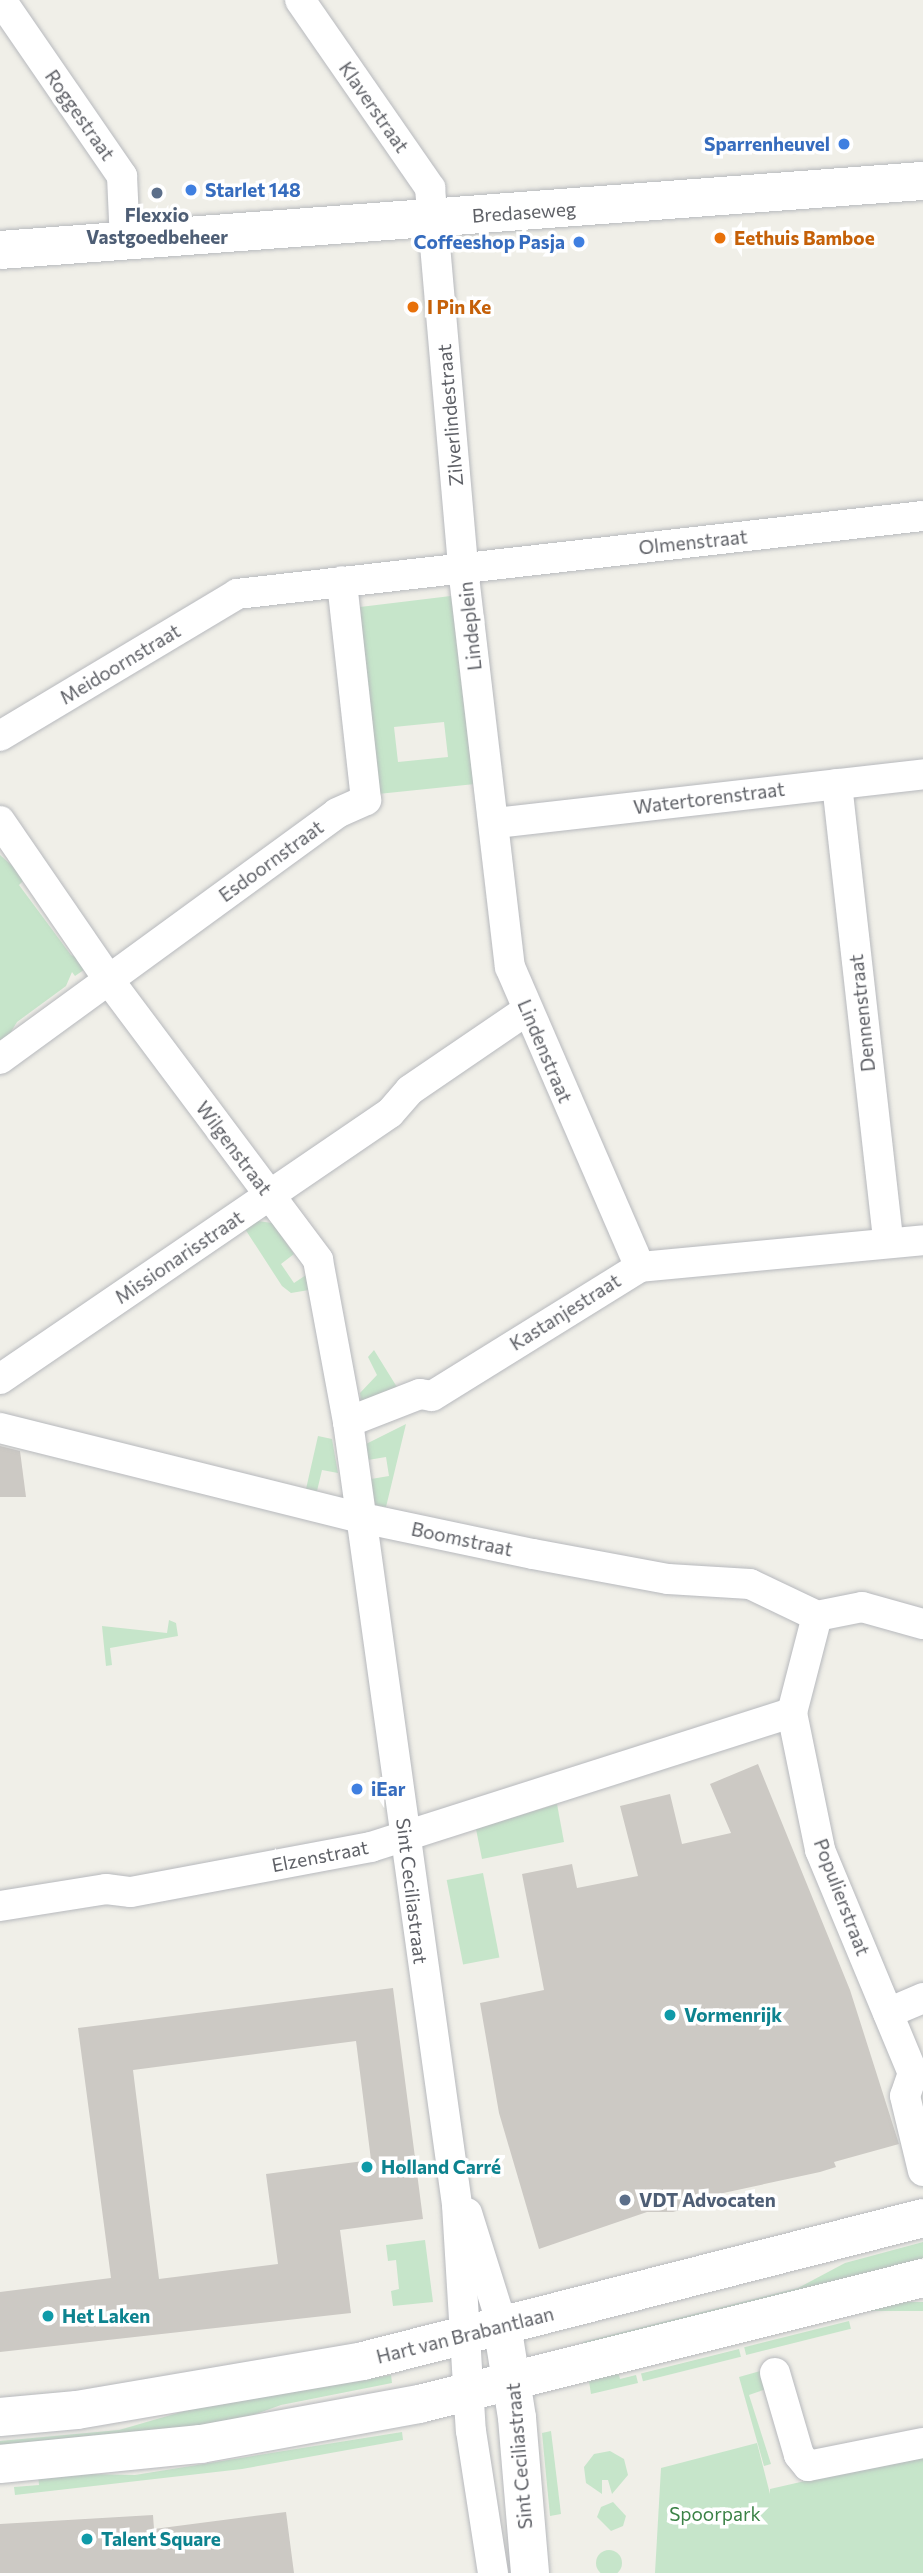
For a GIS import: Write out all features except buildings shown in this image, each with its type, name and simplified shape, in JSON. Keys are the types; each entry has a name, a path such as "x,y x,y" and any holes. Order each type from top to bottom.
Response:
{"street":[{"name":"Roggestraat","path":"1,0 122,176 125,241"},
{"name":"Klaverstraat","path":"300,0 430,188 432,219"},
{"name":"Bredaseweg","path":"0,250 923,181"},
{"name":"Zilverlindestraat","path":"432,219 463,568"},
{"name":"Olmenstraat","path":"463,568 923,516"},
{"name":"Lindeplein","path":"240,593 463,568 496,823"},
{"name":"Esdoornstraat","path":"0,1059 337,813 366,800 342,581"},
{"name":"Meidoornstraat","path":"0,736 240,593"},
{"name":"Watertorenstraat","path":"496,823 923,774"},
{"name":"Dennenstraat","path":"837,784 888,1242"},
{"name":"Wilgenstraat","path":"0,821 108,978 318,1260 348,1422 362,1518"},
{"name":"Lindenstraat","path":"496,823 510,967 526,1012 640,1267"},
{"name":"Missionarisstraat","path":"0,1379 270,1196 390,1112 410,1090 526,1012"},
{"name":"Kastanjestraat","path":"348,1422 421,1394 432,1396 640,1267 923,1240"},
{"name":"Boomstraat","path":"0,1428 362,1518 668,1579 750,1584 817,1616"},
{"name":"Sint Ceciliastraat","path":"362,1518 453,2180 484,2330 513,2381 530,2573"},
{"path":"817,1616 862,1607 923,1624"},
{"name":"Populierstraat","path":"817,1616 792,1713 820,1850 888,2013 918,2071 905,2096 923,2171"},
{"name":"Elzenstraat","path":"0,1906 106,1889 131,1892 371,1847 792,1713"},
{"path":"888,2013 923,1998"},
{"name":"Hart van Brabantlaan","path":"0,2417 77,2410 288,2375 484,2330 923,2218"},
{"path":"0,2464 201,2444 469,2392 923,2278"},
{"name":"Sint Ceciliastraat","path":"484,2330 469,2392 494,2573"},
{"path":"775,2373 799,2455 808,2466 923,2443"}],"green space":[{"path":"459,595 475,784 378,794 360,607","holes":["444,722 448,757 398,762 394,727"]},
{"path":"0,855 26,878 19,885 71,955 91,965 75,976 72,972 66,986 17,1022 0,1050"},
{"path":"258,1221 272,1223 294,1254 281,1264 294,1283 312,1271 315,1289 291,1293 282,1286 245,1229"},
{"path":"374,1350 400,1392 361,1402 360,1393 377,1375 368,1357"},
{"path":"406,1424 386,1507 375,1505 371,1479 389,1476 386,1457 368,1460 364,1445"},
{"path":"318,1436 332,1439 338,1473 322,1470 317,1491 306,1489"},
{"path":"169,1620 176,1623 178,1636 110,1648 112,1665 106,1666 102,1626 167,1633"},
{"path":"557,1804 564,1842 482,1859 476,1829"},
{"path":"483,1873 499,1957 463,1964 447,1880"},
{"path":"425,2240 433,2302 393,2306 391,2291 399,2289 396,2260 388,2261 386,2245"},
{"path":"923,2242 923,2263 584,2349 583,2342 798,2288 845,2263"},
{"path":"852,2302 923,2302 923,2311 852,2311"},
{"path":"849,2321 851,2329 746,2355 744,2347"},
{"path":"739,2349 741,2357 643,2381 641,2373"},
{"path":"617,2368 620,2379 636,2375 638,2383 591,2394 588,2375"},
{"path":"771,2368 775,2386 749,2395 771,2464 764,2466 739,2377"},
{"path":"391,2375 392,2383 281,2405 226,2425 0,2451 0,2441 119,2430 188,2410"},
{"path":"551,2431 561,2514 550,2516 542,2433"},
{"path":"402,2432 403,2440 242,2469 15,2495 14,2487 39,2485 38,2473 135,2475"},
{"name":"Spoorpark","path":"757,2443 770,2494 770,2489 923,2454 923,2573 655,2573 661,2468"},
{"path":"610,2451 624,2459 628,2475 612,2494 608,2480 602,2480 602,2494 586,2483 584,2467 594,2454"},
{"path":"613,2502 626,2516 623,2526 611,2531 597,2517 601,2507"},
{"path":"609,2550 618,2554 622,2563 618,2572 609,2576 600,2572 596,2563 600,2554"}],"place":[{"name":"Sparrenheuvel","path":"844,144"},
{"name":"Starlet 148","path":"191,190"},
{"name":"Flexxio Vastgoedbeheer","path":"157,193"},
{"name":"Eethuis Bamboe","path":"720,238"},
{"name":"Coffeeshop Pasja","path":"579,242"},
{"name":"I Pin Ke","path":"413,307"},
{"name":"iEar","path":"357,1789"},
{"name":"Vormenrijk","path":"670,2015"},
{"name":"Holland Carré","path":"367,2167"},
{"name":"VDT Advocaten","path":"625,2200"},
{"name":"Het Laken","path":"48,2316"},
{"name":"Talent Square","path":"87,2539"}]}
